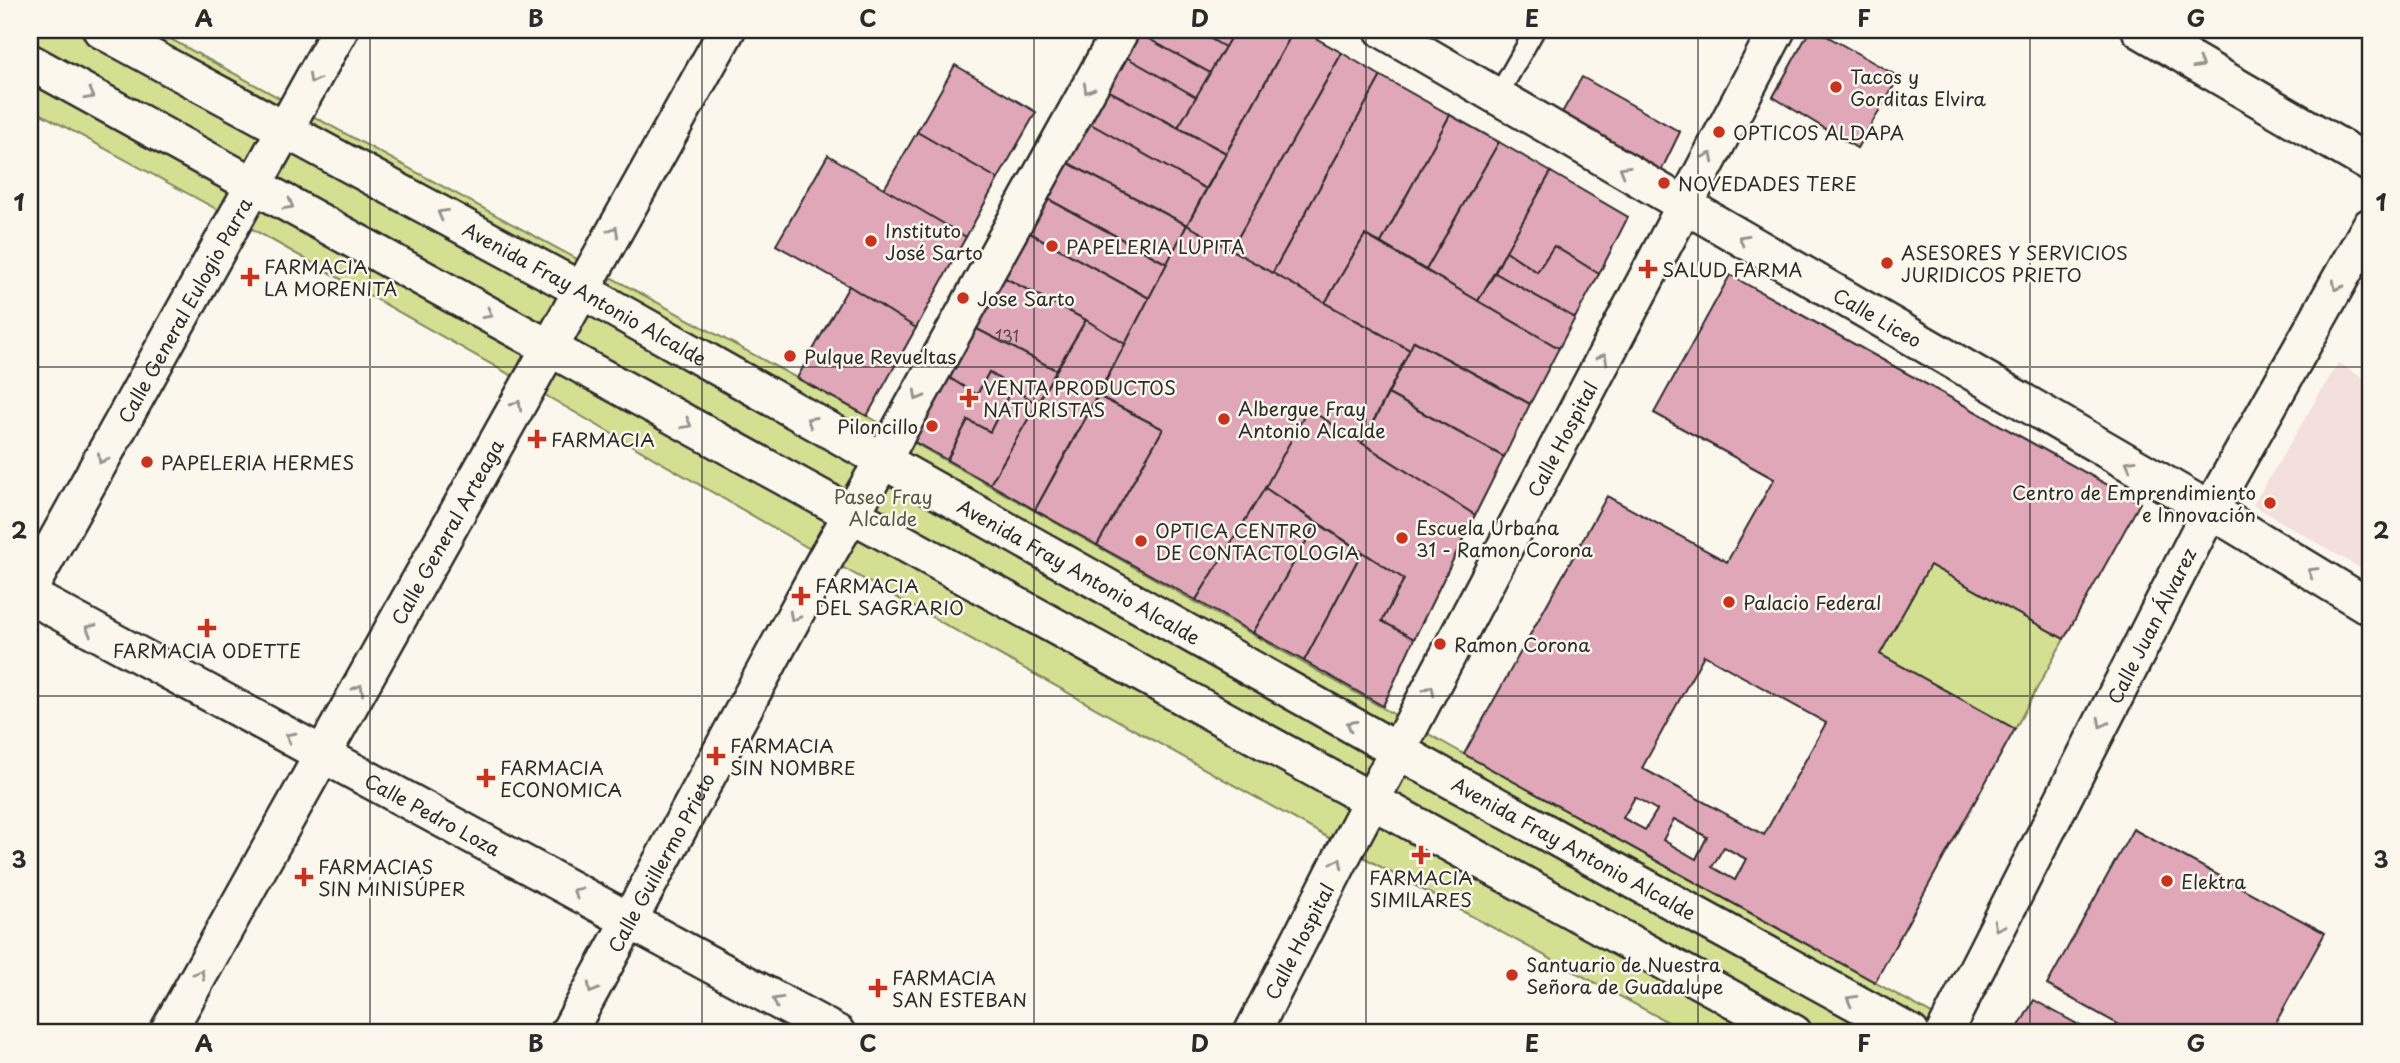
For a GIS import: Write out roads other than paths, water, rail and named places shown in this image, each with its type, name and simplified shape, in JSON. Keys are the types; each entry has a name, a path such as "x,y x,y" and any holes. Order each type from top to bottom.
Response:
{"street":[{"name":"Avenida Fray Antonio Alcalde","path":"101,30 581,290 1398,751 1911,1033"},
{"name":"Calle General Eulogio Parra","path":"30,588 340,30"},
{"name":"Calle General Arteaga","path":"167,1033 727,30"},
{"name":"Calle Guillermo Prieto","path":"568,1033 1121,30"},
{"name":"Calle Liceo","path":"1383,30 2210,510 2370,607"},
{"name":"Calle Hospital","path":"1252,1033 1683,204 1777,30"},
{"path":"2140,30 2370,164"},
{"path":"30,62 1794,1033"},
{"name":"Calle Juan Álvarez","path":"1944,1033 2210,510 2370,226"},
{"name":"Calle Pedro Loza","path":"30,596 836,1033"}],"lane":[{"path":"1497,97 1535,30"}],"place":[{"name":"Tacos y Gorditas Elvira","path":"1836,87"},
{"name":"OPTICOS ALDAPA","path":"1719,132"},
{"name":"NOVEDADES TERE","path":"1664,183"},
{"name":"Instituto José Sarto","path":"871,241"},
{"name":"PAPELERIA LUPITA","path":"1052,246"},
{"name":"ASESORES Y SERVICIOS JURIDICOS PRIETO","path":"1887,263"},
{"name":"SALUD FARMA","path":"1648,269"},
{"name":"FARMACIA LA MORENITA","path":"250,277"},
{"name":"Jose Sarto","path":"963,298"},
{"name":"Pulque Revueltas","path":"790,356"},
{"name":"VENTA PRODUCTOS NATURISTAS","path":"969,398"},
{"name":"Albergue Fray Antonio Alcalde","path":"1224,419"},
{"name":"Piloncillo","path":"932,426"},
{"name":"FARMACIA","path":"537,439"},
{"name":"PAPELERIA HERMES","path":"147,462"},
{"name":"Centro de Emprendimiento e Innovación","path":"2270,503"},
{"name":"Escuela Urbana 31 - Ramon Corona","path":"1402,538"},
{"name":"OPTICA CENTRO DE CONTACTOLOGIA","path":"1141,541"},
{"name":"FARMACIA DEL SAGRARIO","path":"801,596"},
{"name":"Palacio Federal","path":"1729,602"},
{"name":"FARMACIA ODETTE","path":"207,628"},
{"name":"Ramon Corona","path":"1440,644"},
{"name":"FARMACIA SIN NOMBRE","path":"716,756"},
{"name":"FARMACIA ECONOMICA","path":"486,778"},
{"name":"FARMACIA SIMILARES","path":"1421,855"},
{"name":"FARMACIAS SIN MINISÚPER","path":"304,877"},
{"name":"Elektra","path":"2167,881"},
{"name":"Santuario de Nuestra Señora de Guadalupe","path":"1512,975"},
{"name":"FARMACIA SAN ESTEBAN","path":"878,988"}],"park label":[{"name":"Paseo Fray Alcalde","path":"883,507"}]}
